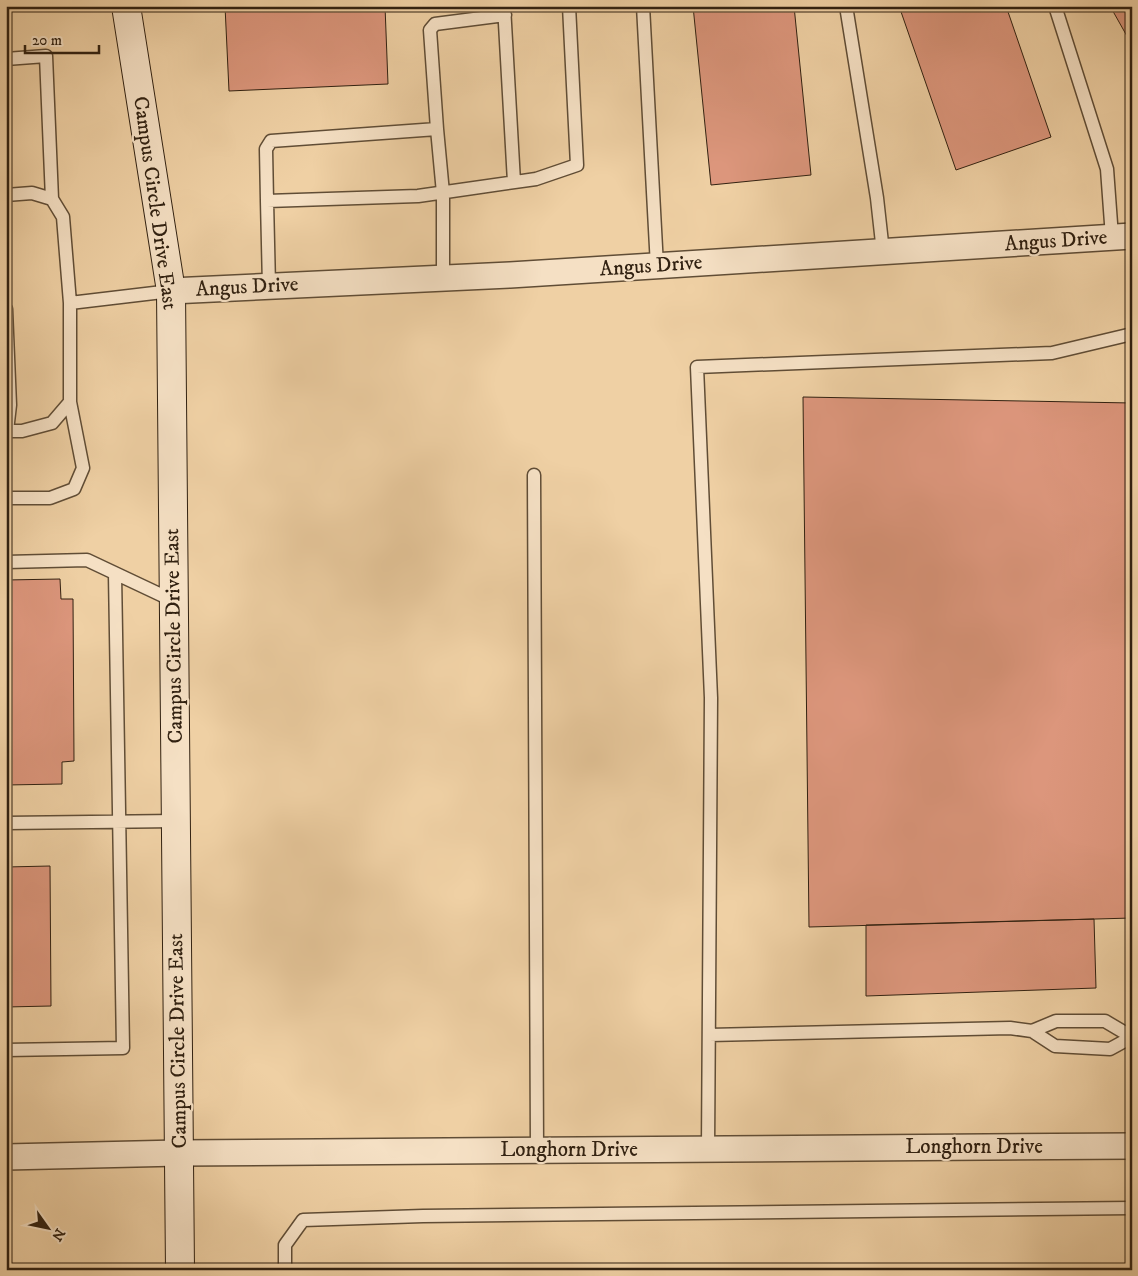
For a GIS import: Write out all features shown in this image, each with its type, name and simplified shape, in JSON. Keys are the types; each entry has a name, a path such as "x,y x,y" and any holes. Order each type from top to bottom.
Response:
{"street":[{"name":"Campus Circle Drive East","path":"126,6 171,291 180,1270"},
{"name":"Angus Drive","path":"171,291 656,266 1122,237"},
{"name":"Longhorn Drive","path":"6,1157 179,1153 1132,1146"}],"lane":[{"path":"267,201 418,196 536,179 577,165 570,6"},
{"path":"643,6 656,266"},
{"path":"846,6 877,198 883,252"},
{"path":"1055,6 1108,169 1122,237"},
{"path":"443,278 443,193 430,30 435,24 505,11 514,182"},
{"path":"6,59 46,56 52,199 63,217 70,303 70,402 84,468 74,489 50,498 6,498"},
{"path":"269,286 266,149 271,141 437,129"},
{"path":"6,195 32,193 52,199"},
{"path":"70,303 171,291"},
{"path":"6,309 10,405 7,431 22,431 52,423 70,402"},
{"path":"708,1149 711,698 697,367 1052,353 1132,334"},
{"path":"534,475 537,1150"},
{"path":"6,562 87,560 174,601"},
{"path":"6,1050 123,1048 115,574"},
{"path":"6,823 176,821"},
{"path":"709,1035 1010,1028 1032,1031 1054,1046 1094,1049 1110,1049 1132,1037 1105,1020 1056,1021 1032,1031"},
{"path":"285,1270 285,1245 303,1220 423,1216 1132,1208"}],"building":[{"path":"225,6 385,6 388,84 229,91"},
{"path":"693,6 794,6 811,175 711,185"},
{"path":"899,6 1006,6 1051,137 956,170"},
{"path":"1110,6 1132,6 1132,45"},
{"path":"803,397 1132,403 1132,918 809,927"},
{"path":"60,579 61,599 73,599 74,761 62,762 62,784 6,785 6,580"},
{"path":"50,866 51,1006 6,1007 6,867"},
{"path":"1094,919 1096,988 866,996 866,925"}]}
